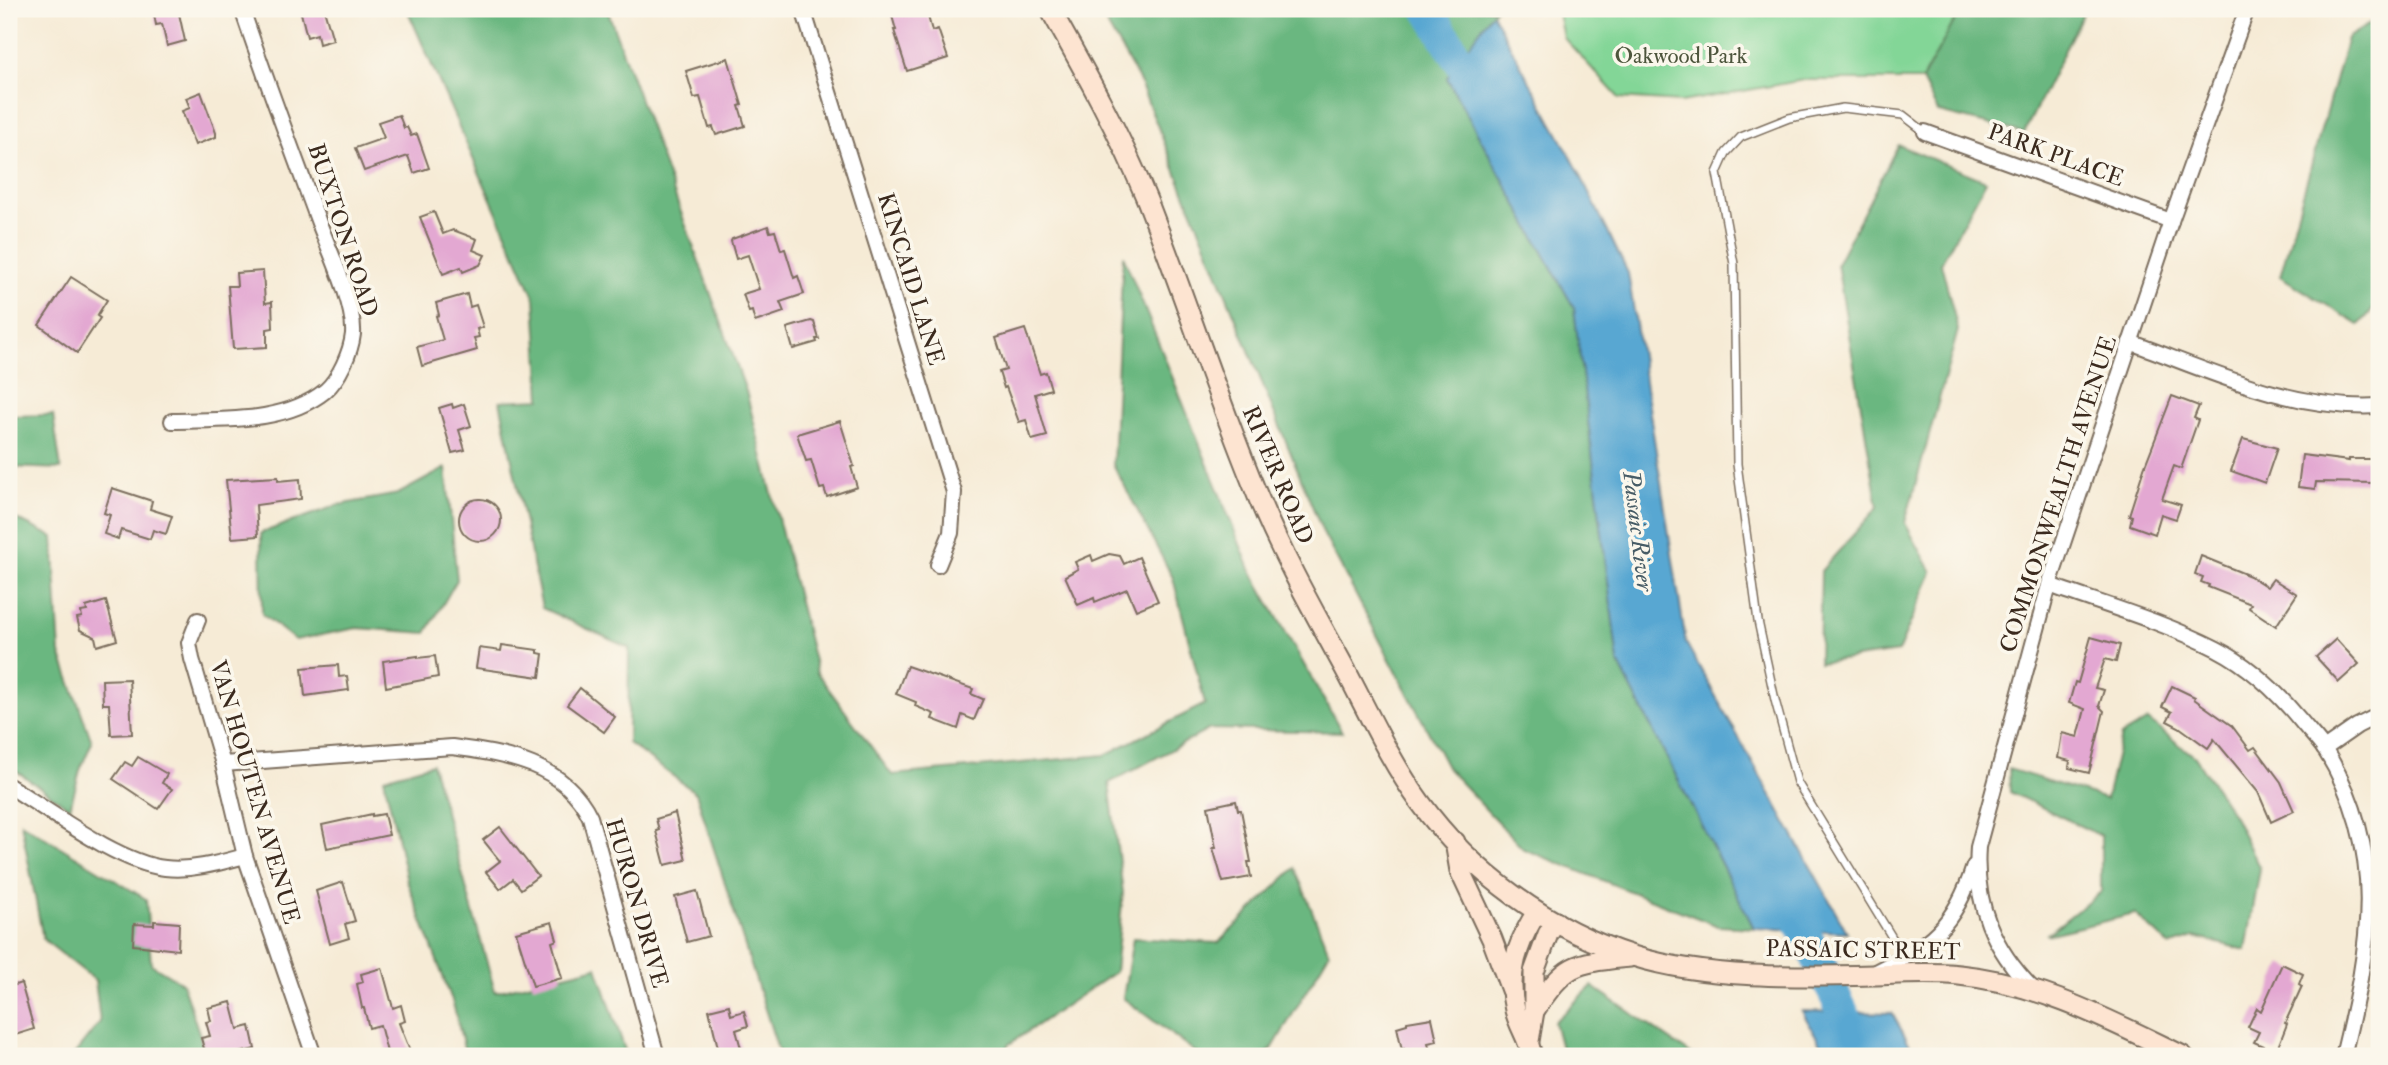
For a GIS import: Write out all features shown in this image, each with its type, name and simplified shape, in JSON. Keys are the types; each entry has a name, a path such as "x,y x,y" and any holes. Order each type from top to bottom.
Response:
{"main road":[{"name":"RIVER ROAD","path":"1049,9 1130,160 1235,440 1278,542 1392,756 1420,803 1454,842 1480,868 1537,912"},
{"path":"1454,842 1460,871 1492,939 1511,990"},
{"path":"1531,1049 1515,1013 1511,974 1520,943 1537,912"},
{"name":"PASSAIC STREET","path":"1537,912 1633,956 1700,969 1775,974 1870,975 1924,972 2001,980 2088,1010 2183,1056"},
{"path":"1531,1049 1534,972 1548,934 1556,922"},
{"path":"1534,1011 1548,990 1566,971 1585,962 1633,956"}],"street":[{"name":"BUXTON ROAD","path":"172,421 267,415 288,411 305,403 327,390 344,362 353,335 352,319 338,273 242,9"},
{"name":"KINCAID LANE","path":"803,9 954,492 951,533 938,565"},
{"name":"COMMONWEALTH AVENUE","path":"2033,989 2007,960 1990,930 1980,898 1976,864 1978,847 2049,585 2171,221 2247,9"},
{"name":"PARK PLACE","path":"1925,132 2171,221"},
{"path":"2130,342 2274,394 2306,402 2352,408 2379,406"},
{"path":"2049,585 2183,633 2220,650 2242,664 2283,700 2324,749 2352,804 2368,861 2370,887 2367,952 2343,1056"},
{"name":"VAN HOUTEN AVENUE","path":"198,620 189,643 192,659 223,764 245,856 314,1056"},
{"path":"2324,749 2357,726 2379,715"},
{"name":"HURON DRIVE","path":"223,764 452,747 528,763 551,773 583,801 590,817 656,1056"},
{"path":"9,786 115,851 142,864 167,869 198,868 245,856"},
{"path":"1870,975 1922,947 1952,915 1968,883 1978,847"}],"lane":[{"path":"1905,958 1797,782 1775,700 1756,609 1737,464 1734,264 1717,173 1726,153 1741,137 1789,118 1843,108 1903,115 1925,132"}],"green space":[{"path":"407,9 607,9 746,391 817,673 892,775 1105,755 1205,704 1173,578 1113,464 1123,255 1250,569 1342,732 1210,729 1109,783 1123,893 1115,972 1008,1045 1004,1056 780,1056 696,793 628,743 629,648 542,608 500,401 541,399 535,299"},
{"path":"1098,9 1495,9 1447,78 1574,308 1618,662 1754,928 1718,926 1523,849 1448,769 1324,535 1138,78"},
{"name":"Oakwood Park","path":"1557,9 1961,9 1922,80 1804,80 1681,102 1619,98 1563,37"},
{"path":"1961,9 2085,9 2024,133 1938,112 1922,80"},
{"path":"2379,18 2379,303 2359,325 2280,276 2347,38"},
{"path":"1898,145 1986,181 1941,263 1958,330 1905,523 1932,572 1898,652 1819,663 1821,571 1878,507 1837,264"},
{"path":"53,415 61,469 9,467 9,416"},
{"path":"446,468 457,580 426,633 357,628 295,640 262,614 261,533 338,505 398,494"},
{"path":"9,501 12,517 53,537 60,653 92,742 80,770 70,808 9,766"},
{"path":"2148,720 2195,757 2235,818 2260,869 2246,950 2194,937 2170,946 2135,914 2046,935 2101,892 2101,836 2010,792 2009,769 2106,799 2121,736"},
{"path":"432,764 495,992 597,967 627,1056 466,1056 453,1003 407,881 384,778"},
{"path":"21,823 146,899 151,964 182,983 207,1056 73,1056 100,1022 95,980 43,939"},
{"path":"1295,868 1329,953 1272,1049 1264,1056 1201,1056 1123,998 1133,938 1218,943"},
{"path":"1592,986 1692,1055 1701,1056 1563,1056 1554,1022"}],"water":[{"path":"1492,13 1577,168 1628,273 1686,643 1847,932 1754,928 1618,662 1574,308 1447,78"},
{"path":"1802,1011 1892,1013 1918,1056 1827,1056"}],"building":[{"path":"153,9 178,9 185,41 167,46 162,24 156,25"},
{"path":"300,9 324,9 333,40 319,44 317,34 307,37"},
{"path":"890,9 926,9 932,31 938,29 948,58 907,71"},
{"path":"728,58 742,105 739,106 745,126 716,135 713,127 709,128 700,97 694,98 686,71"},
{"path":"201,92 216,137 195,145 182,111 190,108 186,98"},
{"path":"399,115 404,128 407,127 411,136 417,134 429,168 414,173 408,156 364,171 355,148 384,138 378,122"},
{"path":"434,212 443,234 453,230 477,239 473,250 485,255 480,265 463,272 461,267 443,274 420,217"},
{"path":"768,226 770,232 775,231 781,250 785,249 794,278 798,276 804,294 780,302 784,312 755,322 743,294 759,289 748,255 736,259 731,241"},
{"path":"263,271 265,303 272,302 273,328 267,329 267,347 233,349 228,286 237,286 236,273"},
{"path":"71,277 107,300 97,316 100,318 77,353 39,325"},
{"path":"467,294 470,307 476,305 483,327 477,329 479,337 474,338 477,350 422,366 417,347 443,340 436,316 439,315 436,303"},
{"path":"814,322 819,339 793,349 787,328"},
{"path":"1025,329 1040,374 1046,372 1051,389 1035,394 1047,436 1032,440 1026,420 1019,422 1006,387 1004,388 999,372 1006,370 996,338"},
{"path":"2172,396 2199,406 2194,418 2198,420 2181,469 2174,466 2162,499 2181,505 2176,519 2161,514 2155,534 2130,525 2132,516 2129,515"},
{"path":"452,404 453,408 464,404 471,426 459,430 465,450 452,453 439,408"},
{"path":"840,421 854,466 851,467 857,487 827,497 824,488 820,489 811,460 806,461 797,434"},
{"path":"2243,439 2277,448 2265,483 2231,471"},
{"path":"2302,455 2349,461 2377,459 2377,483 2316,482 2315,489 2298,487"},
{"path":"278,477 278,481 300,479 301,499 256,505 258,536 232,538 226,480"},
{"path":"112,488 152,501 150,509 172,516 166,534 153,530 150,539 121,530 118,539 104,534 110,515 104,513"},
{"path":"480,499 495,505 501,520 495,535 480,541 465,535 459,520 465,505"},
{"path":"1109,554 1120,556 1124,564 1139,557 1158,601 1136,610 1127,589 1095,602 1094,598 1078,605 1065,576 1078,569 1075,562 1091,555 1093,561"},
{"path":"2201,556 2250,576 2267,587 2273,579 2297,594 2276,626 2249,608 2251,604 2201,582 2203,577 2195,574"},
{"path":"106,601 117,640 97,646 95,637 80,630 77,618 82,617 81,612 87,611 86,607"},
{"path":"2091,637 2120,645 2116,662 2105,659 2095,688 2104,690 2099,706 2104,711 2089,773 2069,768 2070,761 2058,758 2062,733 2078,737 2085,709 2069,703 2075,682 2078,683"},
{"path":"2336,639 2359,664 2339,682 2316,657"},
{"path":"502,645 538,650 538,653 543,654 540,677 476,668 479,648 501,651"},
{"path":"435,656 438,677 386,687 383,661"},
{"path":"338,665 339,677 347,676 349,690 305,696 302,668"},
{"path":"907,666 973,689 971,694 983,699 974,720 962,715 958,729 932,719 934,714 915,706 916,702 896,694"},
{"path":"129,679 132,734 111,735 109,704 103,704 102,680"},
{"path":"2172,686 2195,697 2194,699 2232,726 2250,750 2255,747 2281,782 2294,811 2271,822 2258,792 2214,739 2208,748 2167,721 2172,712 2162,707"},
{"path":"580,688 615,717 604,732 567,705"},
{"path":"138,757 167,774 162,783 172,789 158,809 113,779 125,762 132,766"},
{"path":"1236,801 1238,810 1241,810 1251,862 1248,862 1251,877 1223,882 1213,848 1216,848 1208,807"},
{"path":"675,813 686,860 665,865 656,831 659,830 656,819"},
{"path":"384,814 389,835 327,848 322,825"},
{"path":"500,827 538,876 521,889 513,879 500,889 486,872 500,861 483,840"},
{"path":"343,882 355,921 345,924 349,938 330,944 316,891"},
{"path":"697,891 709,936 687,942 675,897"},
{"path":"154,921 179,923 178,950 133,945 134,924 154,925"},
{"path":"552,922 557,940 552,942 562,978 533,986 516,932"},
{"path":"2282,964 2303,974 2299,984 2302,986 2285,1023 2287,1024 2276,1052 2254,1042 2259,1032 2248,1027 2257,1008 2261,1011"},
{"path":"382,968 393,1008 401,1005 405,1021 399,1023 412,1056 388,1056 380,1025 369,1028 362,1008 357,984 363,982 361,974"},
{"path":"21,983 34,1029 9,1037 9,987"},
{"path":"231,1002 238,1029 250,1026 255,1049 226,1056 206,1056 201,1038 210,1036 206,1022 211,1021 208,1008"},
{"path":"729,1005 731,1015 744,1011 748,1026 736,1030 742,1052 720,1056 709,1010"},
{"path":"1432,1018 1437,1041 1428,1043 1431,1056 1406,1056 1397,1027 1407,1022"}],"waterway":[{"name":"Passaic River","path":"1428,9 1481,96"},
{"name":"Passaic River","path":"1784,890 1864,1056"}]}
